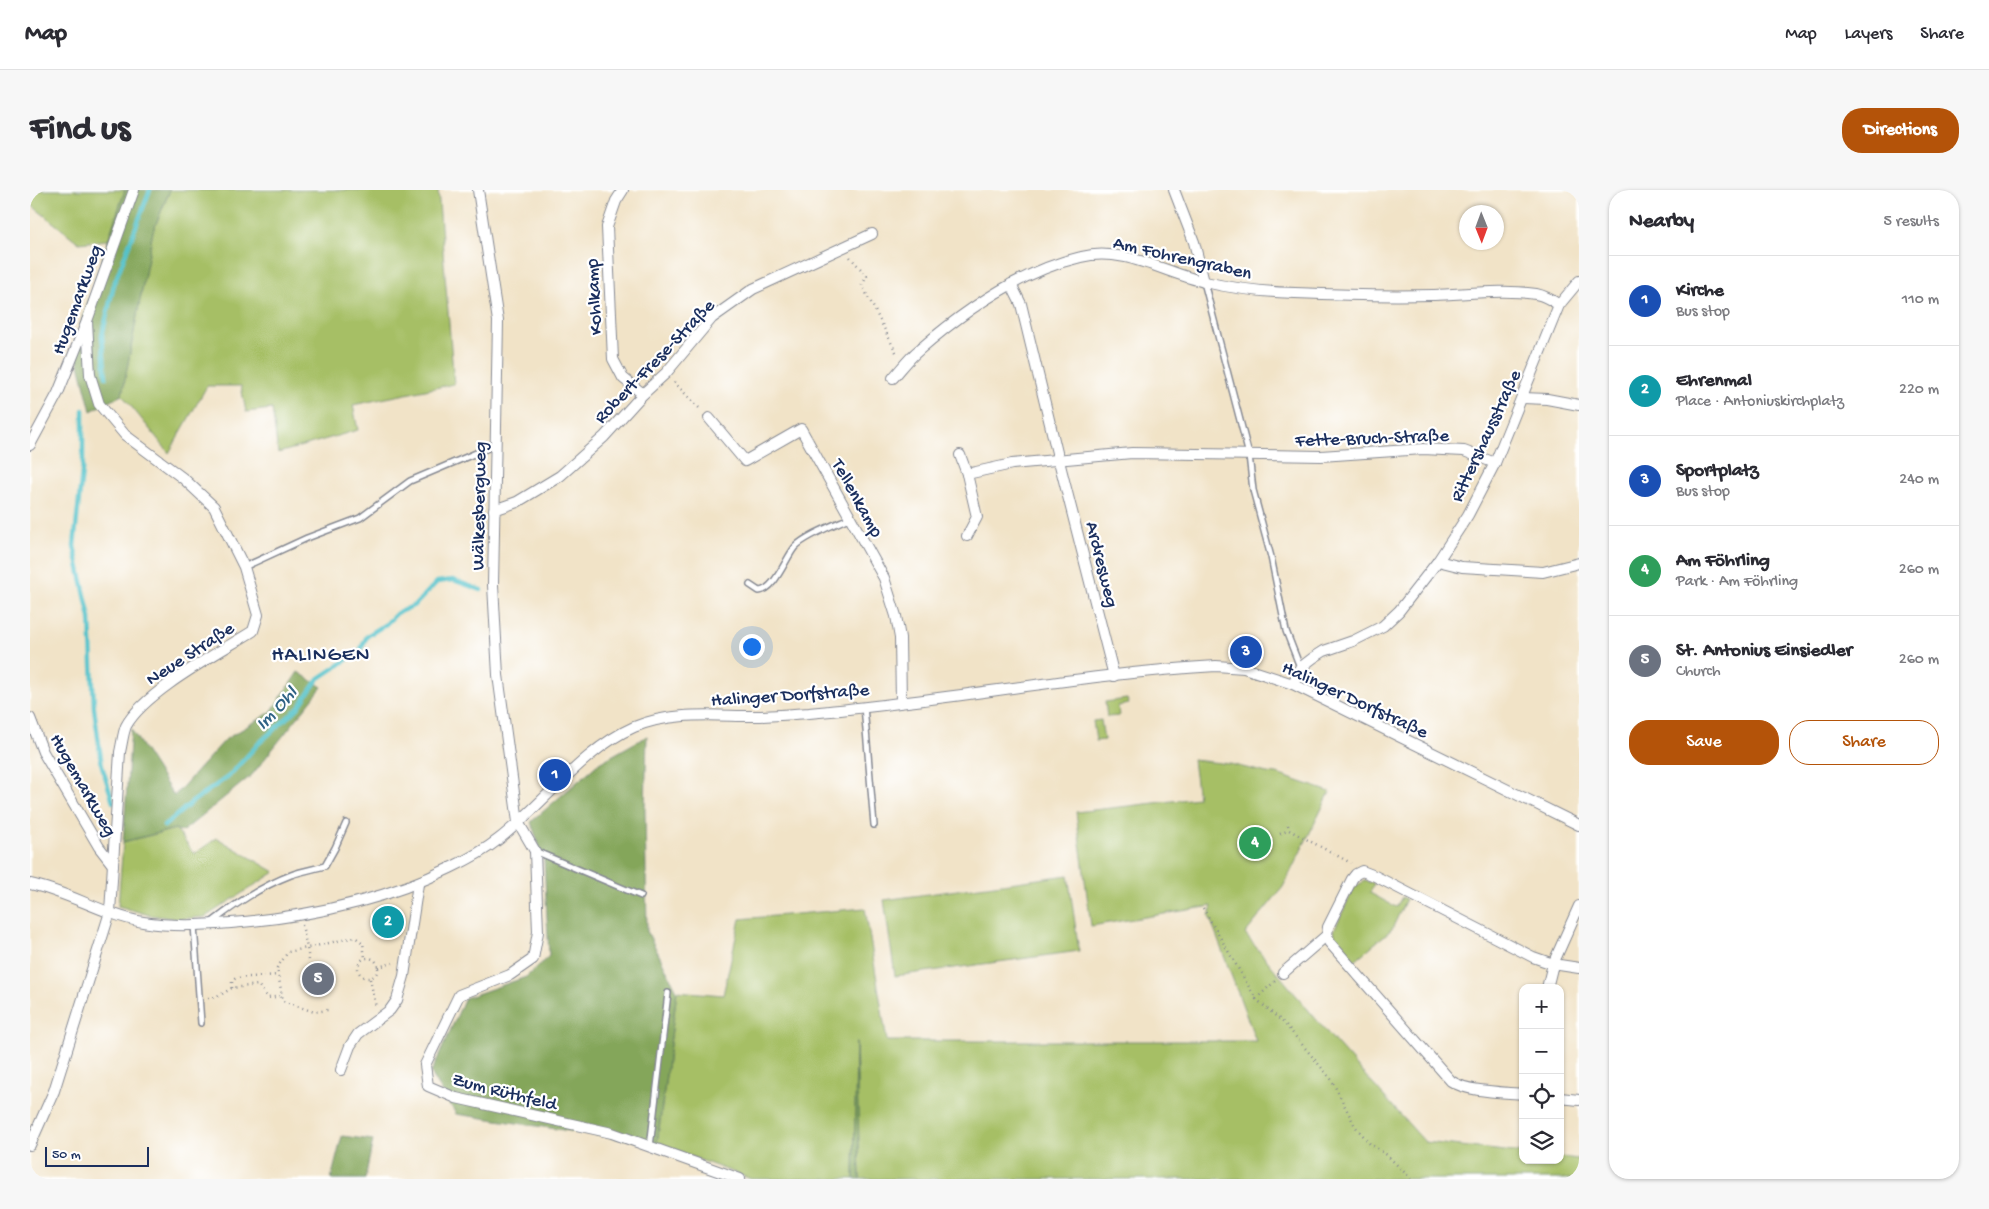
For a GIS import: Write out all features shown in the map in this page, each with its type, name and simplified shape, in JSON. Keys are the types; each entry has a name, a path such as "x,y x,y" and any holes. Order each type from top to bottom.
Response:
{"street":[{"name":"Hugemarkweg","path":"30,445 58,393 134,190"},
{"name":"Wälkesbergweg","path":"478,190 498,321 492,585 498,675 518,822"},
{"name":"Kohlkamp","path":"623,190 616,201 607,227 613,359 623,378 643,394"},
{"path":"1174,190 1194,242 1204,282"},
{"name":"Robert-Frese-Straße","path":"494,510 517,502 560,476 604,437 643,394 666,373 712,318 753,289 872,234"},
{"name":"Am Fohrengraben","path":"893,378 925,345 978,304 1011,284 1064,262 1083,256 1101,254 1126,257 1204,282 1261,292 1370,296 1490,293 1535,294 1548,297 1560,305"},
{"name":"Rittershausstraße","path":"1300,668 1324,651 1353,641 1383,626 1399,611 1438,561 1468,514 1495,463 1560,305 1579,281"},
{"name":"Ardresweg","path":"1011,284 1021,304 1114,676"},
{"name":"Neue Straße","path":"30,1145 54,1091 110,912 120,752 126,726 140,707 160,690 253,631 258,615 244,567 214,507 184,479 125,435 99,404 90,374 86,321"},
{"path":"1523,398 1547,398 1579,405"},
{"name":"Tellenkamp","path":"709,418 745,461 801,429 884,578 896,616 900,638 901,702"},
{"name":"Fette-Bruch-Straße","path":"1059,461 1132,453 1321,456 1423,449 1464,451 1495,463"},
{"path":"960,456 967,474 977,517 967,536"},
{"path":"967,474 1012,464 1059,461"},
{"path":"1438,561 1462,567 1543,572 1579,563"},
{"name":"Halinger Dorfstraße","path":"30,884 49,888 110,912 142,922 179,926 266,921 340,908 418,884 479,853 497,841 560,781 607,744 635,727 668,718 710,715 753,716 809,713 1114,676 1216,666 1244,668 1293,684 1579,825"},
{"path":"1293,684 1300,668"},
{"name":"Hugemarkweg","path":"30,718 43,752 100,847 113,865"},
{"name":"Zum Rüthfeld","path":"518,822 535,851 538,932 533,959 510,975 459,995 425,1065 428,1086 456,1098 612,1133 740,1179"},
{"path":"1519,1094 1466,1088 1451,1081 1329,942 1327,935 1328,927 1352,879 1356,874 1362,872 1375,876 1534,957 1553,964 1579,968"},
{"path":"341,1070 350,1046 358,1034 390,1010 397,1000 404,976 418,884"},
{"path":"1548,984 1553,964 1579,906"},
{"path":"1283,973 1327,935"},
{"path":"1564,1098 1579,1100"}],"lane":[{"path":"1204,282 1249,455 1252,490 1271,558 1286,631 1300,668"},
{"path":"244,567 307,538 360,518 410,481 495,445"},
{"path":"750,585 758,591 765,590 772,583 796,547 816,533 851,517"},
{"path":"864,706 874,825"},
{"path":"208,925 228,909 254,893 292,875 325,866 336,848 346,823"},
{"path":"535,851 642,896"},
{"path":"194,925 201,1023"},
{"path":"650,1147 668,993"}],"path":[{"path":"842,248 868,276 862,285 904,366"},
{"path":"666,373 709,418"},
{"path":"1288,825 1289,830"},
{"path":"1280,834 1289,830"},
{"path":"1289,830 1353,864 1362,872"},
{"path":"1203,908 1256,1000 1284,1024 1331,1080 1355,1126 1370,1144 1387,1156 1411,1179"},
{"path":"304,936 309,960"},
{"path":"328,1010 314,1012 283,1000 276,968 288,952 354,937 363,943 365,958"},
{"path":"365,958 359,964 356,971 362,977 370,979"},
{"path":"365,958 374,960 378,965 376,974 370,979"},
{"path":"1256,1000 1283,973"},
{"path":"232,988 232,981 236,978 278,974"},
{"path":"370,979 376,1010"},
{"path":"199,999 217,997 232,988 258,985 268,998 282,996"}],"green space":[{"path":"30,190 125,190 108,240 79,243 30,204"},
{"path":"125,190 170,190 153,231 122,395 91,411 74,345"},
{"path":"170,190 409,190 410,192 438,190 454,384 353,405 358,430 278,453 272,409 246,412 241,386 207,386 169,453 122,395 153,231"},
{"path":"298,672 322,687 252,775 182,832 175,829 123,842 131,729 174,796 226,739 271,712"},
{"path":"1127,699 1129,704 1118,706 1119,716 1107,717 1105,702"},
{"path":"1101,720 1104,740 1096,741 1093,721"},
{"path":"647,736 645,810 647,931 677,991 657,1144 456,1114 431,1073 465,998 526,977 549,956 544,860 531,822 599,763"},
{"path":"1193,760 1230,764 1277,774 1330,792 1283,887 1245,934 1336,1043 1425,1142 1519,1153 1519,1164 1564,1164 1564,1157 1579,1159 1579,1179 860,1179 856,1056 854,1179 751,1179 657,1144 677,991 723,995 740,919 865,908 887,1041 1256,1041 1209,916 1212,906 1091,926 1076,812 1198,798"},
{"path":"176,829 194,854 217,838 275,872 205,917 178,919 149,915 118,906 123,842"},
{"path":"1068,875 1079,951 895,976 884,900"},
{"path":"1364,881 1374,883 1370,893 1396,907 1402,897 1406,899 1392,929 1354,961 1336,941 1334,930 1354,888"},
{"path":"856,1041 860,1179 854,1179"},
{"path":"342,1136 373,1140 365,1179 331,1179"}],"waterway":[{"path":"106,377 102,336 114,284 150,190"},
{"path":"83,410 83,462 74,546 90,618 94,708 102,766 113,802"},
{"name":"Im Ohl","path":"164,826 192,802 229,776 258,744 298,708 318,679 360,651 367,636 386,624 397,613 415,605 437,582 453,580 481,590"}],"place":[{"name":"Sportplatz","path":"1246,652"},
{"name":"Kirche","path":"555,775"},
{"name":"Am Föhrling","path":"1255,843"},
{"name":"Ehrenmal","path":"388,922"},
{"name":"St. Antonius Einsiedler","path":"318,979"}],"district":[{"name":"HALINGEN","path":"321,653"}]}
